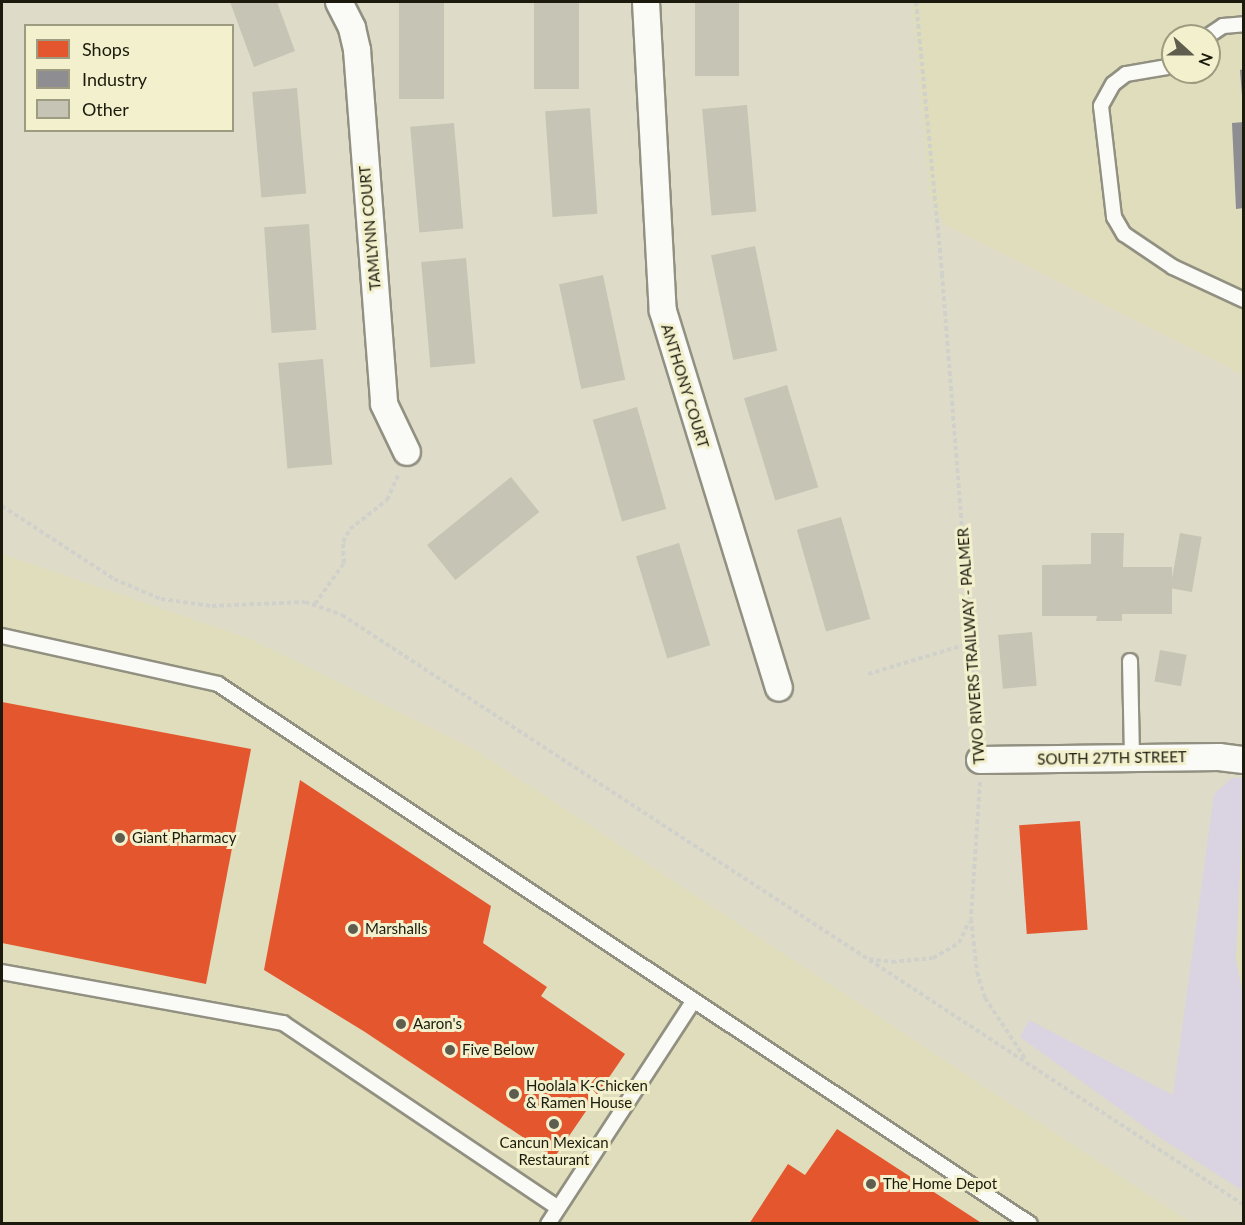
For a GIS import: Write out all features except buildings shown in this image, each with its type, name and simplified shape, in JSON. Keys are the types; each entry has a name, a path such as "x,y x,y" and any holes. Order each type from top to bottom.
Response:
{"street":[{"name":"TAMLYNN COURT","path":"339,2 352,28 357,50 384,404 407,453"},
{"name":"ANTHONY COURT","path":"646,2 663,310 779,688"},
{"name":"SOUTH 27TH STREET","path":"980,760 1132,758 1244,760"}],"lane":[{"path":"1221,27 1244,24"},
{"path":"1161,68 1126,74 1113,84 1101,106 1114,217 1124,234 1173,267 1244,300"},
{"path":"2,636 218,684 692,1003 1030,1224"},
{"path":"1130,661 1132,758"},
{"path":"2,972 283,1023 558,1208"},
{"path":"548,1224 692,1003"}],"path":[{"name":"TWO RIVERS TRAILWAY - PALMER","path":"868,959 898,962 946,954 963,938 971,913 978,855 980,760 951,380 916,2"},
{"path":"315,605 344,563 343,542 350,529 387,500 407,453"},
{"path":"2,506 114,579 161,599 212,606 291,602 315,605 348,619 1244,1205"},
{"path":"868,674 971,643"},
{"name":"TWO RIVERS TRAILWAY - PALMER","path":"971,913 976,972 985,998 1029,1064"}],"shaded area":[{"path":"912,2 1243,2 1243,375 944,224 930,197"},
{"path":"2,554 250,639 474,749 1191,1223 2,1224"},
{"path":"1232,778 1244,778 1236,960 1244,1000 1243,1191 1156,1135 1020,1037 1029,1020 1173,1095 1214,794"},
{"path":"1243,825 1243,1140 1236,960 1238,837"}],"place":[{"name":"Giant Pharmacy","path":"120,838"},
{"name":"Marshalls","path":"353,929"},
{"name":"Aaron's","path":"401,1024"},
{"name":"Five Below","path":"450,1050"},
{"name":"Hoolala K-Chicken & Ramen House","path":"514,1094"},
{"name":"Cancun Mexican Restaurant","path":"554,1124"},
{"name":"The Home Depot","path":"871,1184"}]}
